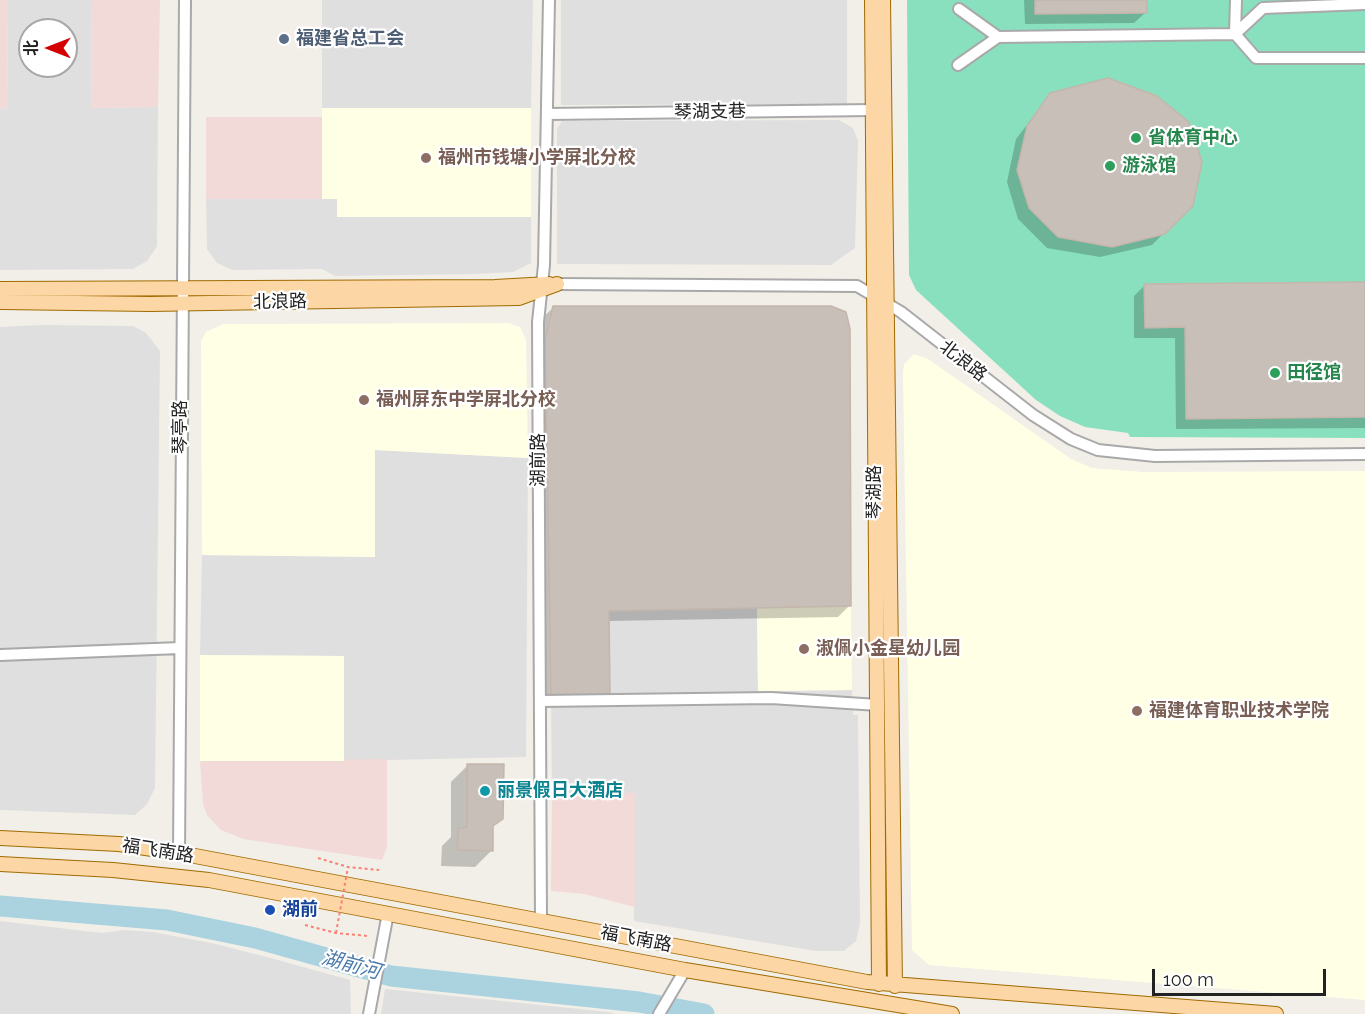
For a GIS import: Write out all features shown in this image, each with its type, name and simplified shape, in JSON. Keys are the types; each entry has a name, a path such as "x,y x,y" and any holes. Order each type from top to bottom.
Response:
{"main road":[{"name":"琴湖路","path":"872,0 873,110 880,298 879,984"},
{"path":"883,0 880,298 895,986"},
{"name":"北浪路","path":"0,302 182,303 519,298 540,288 557,284"},
{"name":"北浪路","path":"0,289 540,288"},
{"name":"福飞南路","path":"0,838 118,844 178,853 879,984 1090,1007 1276,1014"},
{"name":"福飞南路","path":"0,864 185,876 685,970 952,1014"}],"street":[{"name":"琴亭路","path":"178,853 185,0"},
{"name":"湖前路","path":"542,921 540,288 544,265 549,0"},
{"path":"1236,0 1235,34 1256,58 1365,58"},
{"path":"958,65 998,37 1235,34 1263,8 1365,4"},
{"path":"959,9 998,37"},
{"name":"琴湖支巷","path":"547,114 873,110"},
{"name":"北浪路","path":"557,284 857,286 880,298 1028,411 1071,439 1098,450 1155,456 1365,454"},
{"path":"0,655 180,648"},
{"path":"540,700 771,698 878,705"},
{"path":"369,1014 388,913"},
{"path":"659,1014 685,970"}],"path":[{"path":"318,858 348,867 379,870"},
{"path":"336,933 348,867"},
{"path":"305,925 336,933 368,936"}],"shaded area":[{"path":"0,0 7,0 8,108 0,109"},
{"path":"7,0 92,0 91,108 158,107 157,246 147,261 133,269 0,270 0,109 8,108"},
{"path":"92,0 160,0 158,107 91,108"},
{"path":"322,0 533,0 531,108 322,108"},
{"path":"561,0 847,0 847,104 561,105"},
{"name":"福州市钱塘小学屏北分校","path":"322,108 531,108 531,217 337,217 337,199 322,199"},
{"path":"206,117 322,117 322,199 206,199"},
{"path":"839,120 853,128 858,141 855,248 831,265 557,264 557,129 562,121"},
{"path":"206,199 337,199 337,217 531,217 531,263 513,272 476,274 335,276 322,269 232,270 217,263 207,249"},
{"name":"福州屏东中学屏北分校","path":"508,323 520,327 526,340 528,458 375,450 375,557 202,555 201,341 206,332 223,324"},
{"path":"133,326 146,333 160,351 155,788 147,804 135,815 0,810 0,327"},
{"name":"福建体育职业技术学院","path":"914,354 928,359 1071,459 1092,468 1143,472 1365,471 1365,1000 929,965 912,950 903,374 904,364"},
{"path":"375,450 528,458 526,757 344,761 344,656 200,655 202,555 375,557"},
{"name":"淑佩小金星幼儿园","path":"851,606 852,690 758,691 757,608"},
{"path":"757,608 758,691 852,690 853,715 858,715 860,923 856,941 844,951 816,951 634,921 635,794 552,794 551,696 609,611"},
{"path":"200,655 344,656 344,761 200,761"},
{"path":"387,759 387,847 382,860 243,839 221,830 207,815 203,804 200,761"},
{"path":"635,793 635,907 584,894 551,891 552,794"},
{"path":"0,921 102,933 125,930 153,932 216,944 278,960 350,980 351,1014 0,1014"},
{"path":"385,989 609,1012 615,1014 381,1014"}],"green space":[{"name":"省体育中心","path":"907,0 1365,0 1365,438 1130,437 1128,433 1085,427 1060,416 1036,400 916,290 909,275"}],"building":[{"path":"1035,0 1147,0 1147,13 1035,14"},
{"name":"游泳馆","path":"1108,78 1157,96 1189,122 1202,162 1193,206 1165,234 1112,247 1058,237 1029,208 1017,170 1027,126 1050,93"},
{"name":"田径馆","path":"1365,282 1365,417 1186,419 1185,327 1145,328 1144,284"},
{"path":"553,306 831,306 846,312 850,329 851,606 609,611 610,695 551,696 545,340"},
{"name":"丽景假日大酒店","path":"467,764 504,764 503,819 493,826 493,851 457,850 458,828 467,827"}],"waterway":[{"name":"湖前河","path":"0,906 167,920 255,938 391,976 639,1002 704,1014"}],"place":[{"name":"福建省总工会","path":"284,39"},
{"name":"省体育中心","path":"1136,138"},
{"name":"福州市钱塘小学屏北分校","path":"426,158"},
{"name":"游泳馆","path":"1110,166"},
{"name":"田径馆","path":"1275,373"},
{"name":"福州屏东中学屏北分校","path":"364,400"},
{"name":"淑佩小金星幼儿园","path":"804,649"},
{"name":"福建体育职业技术学院","path":"1137,711"},
{"name":"丽景假日大酒店","path":"485,791"},
{"name":"湖前","path":"270,910"}]}
